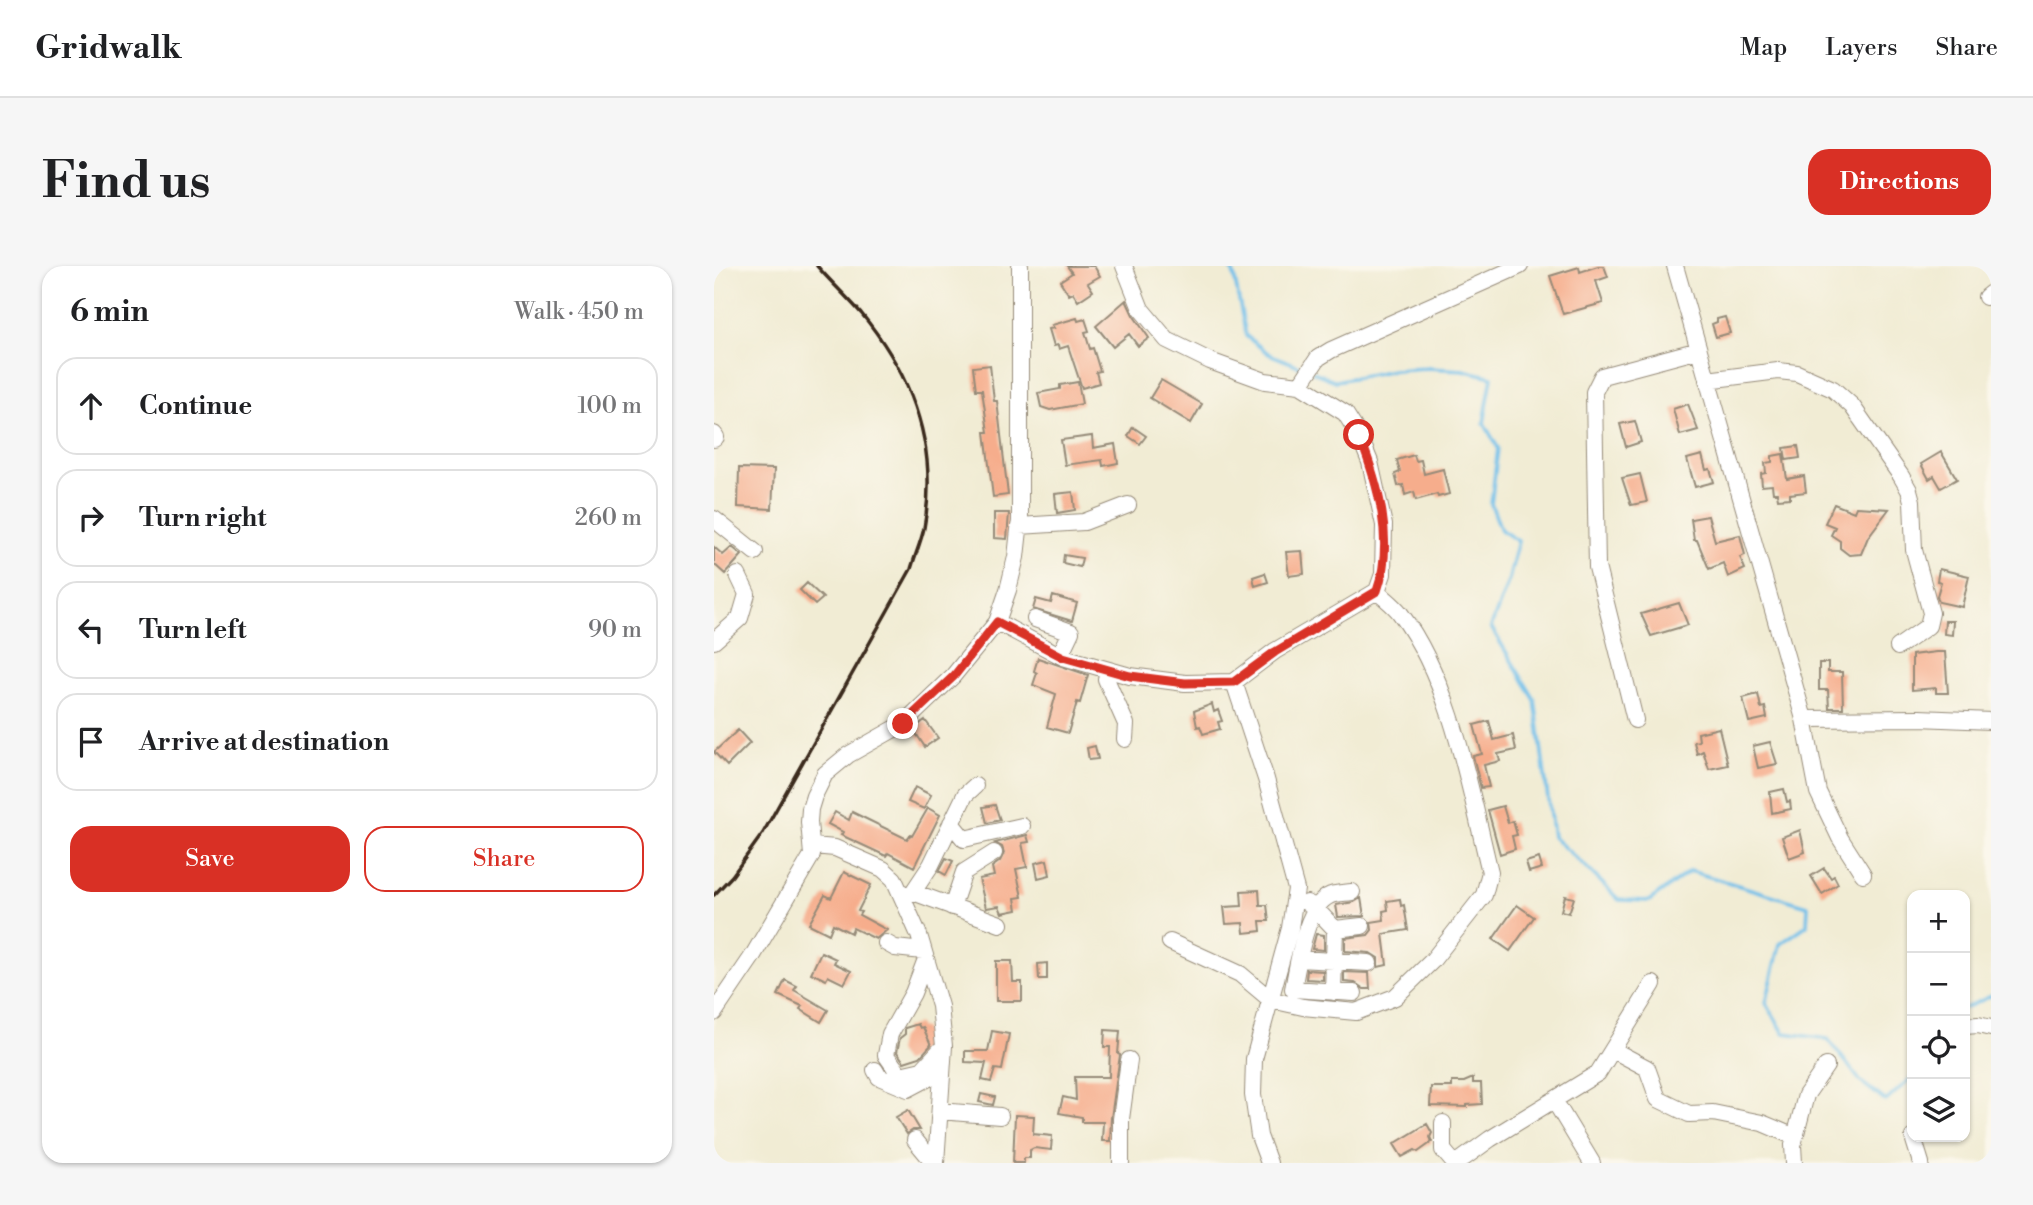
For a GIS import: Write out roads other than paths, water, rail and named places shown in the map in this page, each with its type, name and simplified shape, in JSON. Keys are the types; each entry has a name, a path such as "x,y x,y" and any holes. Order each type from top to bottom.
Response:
{"street":[{"path":"714,1013 813,855 810,809 825,775 848,755 903,724 954,676 997,622 1016,557 1020,526 1020,266"},
{"path":"997,622 1060,655 1130,676 1185,683 1234,682 1275,652 1377,591 1383,574 1384,525 1370,462 1359,435 1345,414 1300,385 1265,381 1210,361 1167,340 1140,309 1124,266"},
{"path":"1300,385 1318,358 1331,350 1520,266"},
{"path":"1675,266 1804,719 1818,792 1840,838 1863,874"},
{"path":"1635,720 1597,567 1594,392 1602,376 1699,350"},
{"path":"1707,380 1778,371 1797,373 1833,389 1852,406 1901,476 1912,501 1914,550 1931,613 1928,626 1898,647"},
{"path":"1020,526 1084,522 1128,505"},
{"path":"714,519 755,552"},
{"path":"714,641 740,618 747,594 737,575"},
{"path":"1170,942 1240,975 1271,1000 1303,1007 1356,1012 1395,997 1432,961 1484,895 1490,872 1450,714 1425,654 1399,612 1377,591"},
{"path":"1035,619 1071,632 1060,655"},
{"path":"1109,670 1106,678 1126,724 1125,739"},
{"path":"1234,682 1269,790 1296,889 1290,928 1254,1059 1253,1095 1259,1136 1269,1163"},
{"path":"1804,719 1919,718 1991,721"},
{"path":"908,893 931,865 965,795 975,786"},
{"path":"951,823 964,839 1022,826"},
{"path":"813,846 835,848 883,869 908,893 1000,925"},
{"path":"951,907 964,872 994,853"},
{"path":"1352,892 1329,896 1315,908 1293,989 1354,993"},
{"path":"908,893 940,1006 944,1046 935,1163"},
{"path":"1295,897 1315,908 1335,929 1333,992"},
{"path":"1335,929 1362,926"},
{"path":"886,943 895,948 925,955"},
{"path":"925,955 913,993 890,1034 886,1055 900,1075 922,1070 944,1046"},
{"path":"1299,959 1369,963"},
{"path":"1434,1163 1439,1125 1443,1150 1455,1163 1598,1073 1653,984"},
{"path":"1970,1026 1991,1028"},
{"path":"1613,1050 1647,1068 1658,1099 1668,1104 1689,1114 1713,1113 1762,1123 1795,1137"},
{"path":"1121,1163 1121,1119 1129,1060"},
{"path":"1794,1163 1795,1137 1806,1095 1826,1066"},
{"path":"875,1070 878,1077 908,1089 942,1071"},
{"path":"1555,1100 1592,1163"},
{"path":"940,1111 1000,1116"},
{"path":"915,1140 935,1163"},
{"path":"1914,1142 1921,1163"}],"waterway":[{"path":"1230,266 1246,336 1269,354 1306,369"},
{"path":"1313,372 1336,381 1393,370 1428,368 1463,370 1492,377 1484,423 1498,448 1491,504 1501,530 1518,541 1509,579 1491,627 1535,700 1553,837 1619,900 1649,901 1690,871 1808,906 1807,925 1780,944 1766,1003 1784,1033 1828,1039 1861,1082 1886,1101 1910,1079"},
{"path":"1970,1006 1991,996"}],"railway":[{"path":"714,895 732,876 763,833 911,569 924,528 928,469 918,413 908,387 895,362 861,313 817,266"}]}
